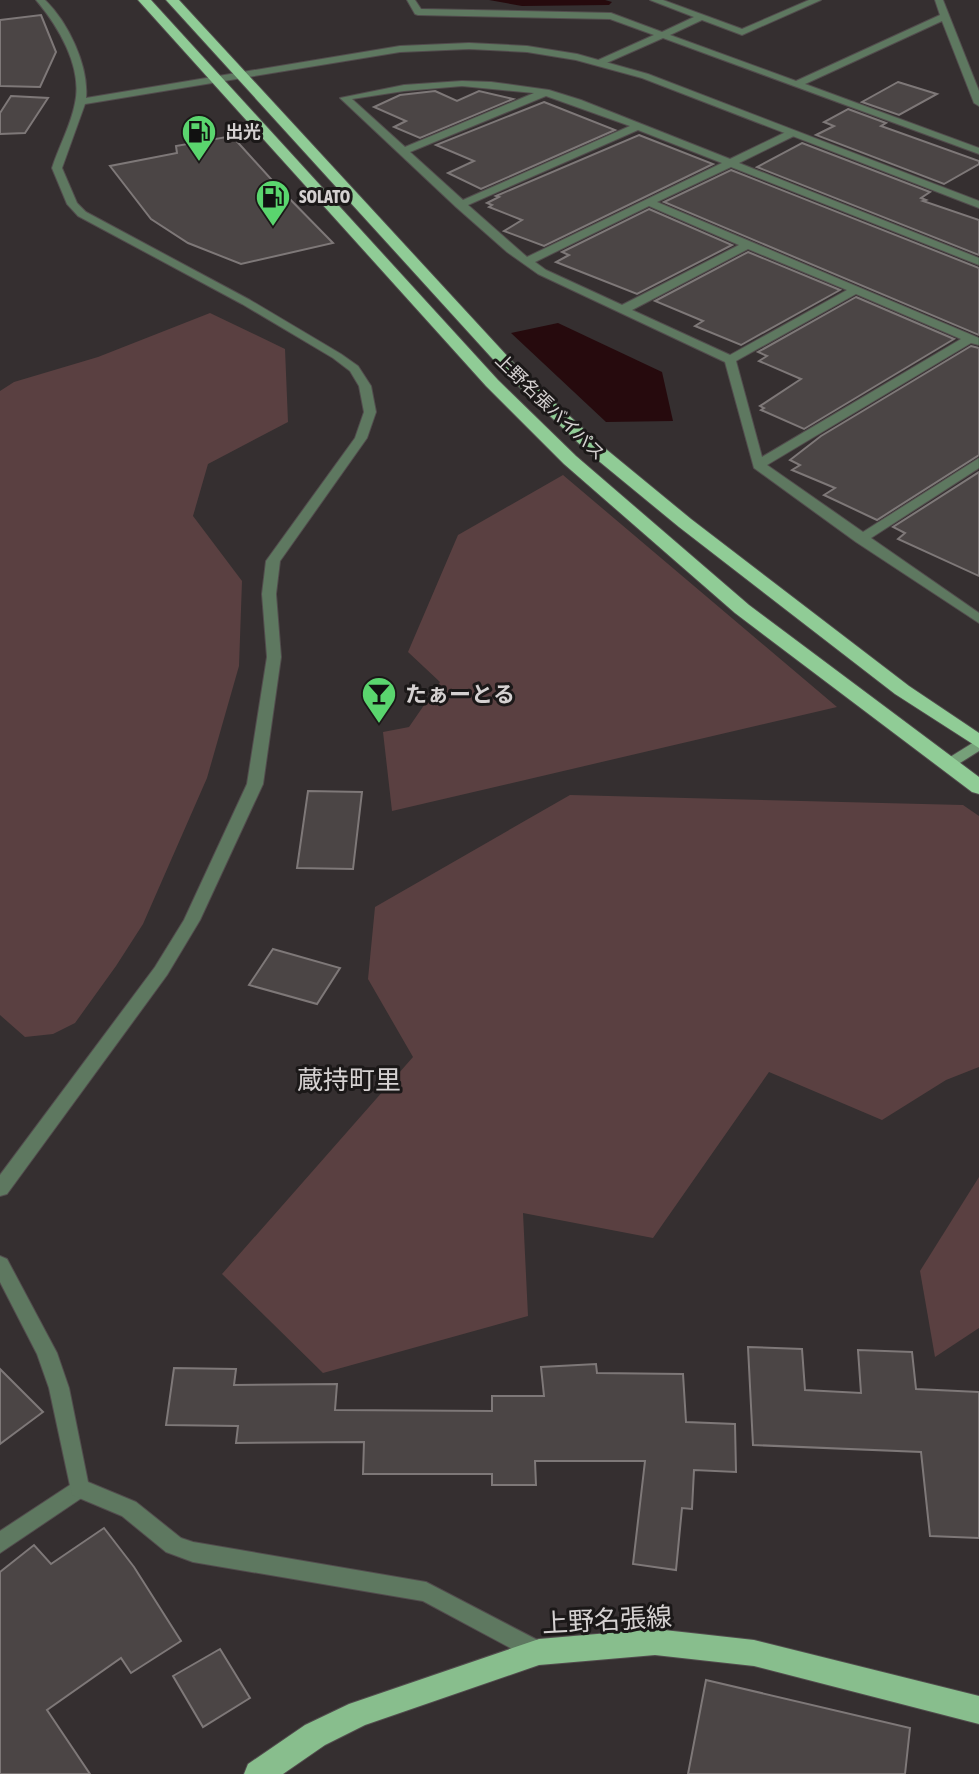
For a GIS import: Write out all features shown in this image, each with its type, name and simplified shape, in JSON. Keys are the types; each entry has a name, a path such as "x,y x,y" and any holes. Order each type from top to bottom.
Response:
{"highway":[{"name":"上野名張バイパス","path":"144,0 492,383 570,460 742,609 979,787"},
{"name":"上野名張バイパス","path":"172,0 517,376 595,449 685,523 890,681 979,743"}],"main road":[{"path":"947,765 979,743"},
{"name":"上野名張線","path":"258,1774 315,1735 359,1714 539,1652 655,1642 754,1653 979,1710"}],"street":[{"path":"0,1189 161,971 192,920 255,784 274,657 269,594 273,561 361,438 368,426 370,412 365,386 354,369 337,356 246,302 107,229 72,204 57,168 80,102 83,84 55,16 40,0"},
{"path":"411,0 418,12 611,16 979,151"},
{"path":"654,0 742,32 814,0"},
{"path":"939,0 979,103"},
{"path":"797,84 945,16"},
{"path":"599,63 702,17"},
{"path":"80,102 374,52 434,46 527,49 599,63 645,76 979,205"},
{"path":"979,262 547,92 508,85 445,83 345,98 460,205 542,272 730,360 758,465 979,619"},
{"path":"404,151 547,92"},
{"path":"460,205 638,126"},
{"path":"527,261 792,133"},
{"path":"650,203 975,340"},
{"path":"624,309 747,245"},
{"path":"730,360 855,290"},
{"path":"758,465 975,340"},
{"path":"861,539 979,462"},
{"path":"0,1264 21,1298 47,1353 59,1388 79,1488"},
{"path":"0,1543 79,1488"},
{"path":"79,1488 129,1509 174,1545 193,1552 426,1592 539,1652"}],"shaded area":[{"path":"489,0 612,2 609,5 522,6"},
{"path":"210,313 285,349 288,422 208,464 193,516 242,581 239,666 207,778 143,924 75,1023 53,1034 25,1037 0,1015 0,391 14,382 98,357"},
{"path":"558,323 662,372 673,421 606,422 511,333"},
{"path":"563,475 837,707 392,811 383,732 409,727 440,682 408,652 458,535"},
{"path":"570,795 963,805 979,816 979,1067 946,1080 882,1120 769,1072 653,1238 523,1213 528,1316 323,1373 222,1274 413,1057 368,979 375,907"},
{"path":"979,1177 979,1328 935,1357 920,1271"}],"building":[{"path":"41,15 56,52 40,87 0,86 0,20"},
{"path":"898,82 937,94 899,115 862,102"},
{"path":"435,91 457,101 479,91 513,99 420,138 394,127 406,121 374,107 400,95"},
{"path":"11,96 48,98 25,133 0,134 0,113"},
{"path":"544,102 615,130 481,189 448,173 474,161 436,145"},
{"path":"848,109 886,123 881,126 979,161 979,164 944,184 816,135 834,126 824,122"},
{"path":"639,135 713,164 544,246 504,231 522,220 489,207 492,205 487,203 499,197 496,196"},
{"path":"232,136 333,243 241,264 188,243 151,219 110,166 177,153 176,146"},
{"path":"802,143 930,192 921,198 926,200 923,201 979,220 979,255 757,167"},
{"path":"731,170 979,268 979,335 664,202"},
{"path":"649,209 732,245 637,294 556,262 569,255 562,252"},
{"path":"748,252 840,290 741,345 695,326 703,321 655,301"},
{"path":"856,297 954,339 804,429 761,410 764,408 760,406 801,379 759,361 767,356 758,352"},
{"path":"971,346 979,348 979,455 877,520 824,495 835,488 792,470 800,465 790,460 821,436"},
{"path":"979,472 979,576 898,539 905,533 893,527"},
{"path":"308,791 362,792 353,869 297,868"},
{"path":"273,949 340,968 317,1004 249,985"},
{"path":"748,1347 802,1349 805,1390 861,1393 858,1350 912,1352 916,1389 979,1392 979,1538 930,1536 921,1452 753,1445"},
{"path":"596,1364 597,1373 683,1374 686,1422 735,1424 736,1472 694,1470 692,1509 682,1508 676,1570 633,1564 645,1461 535,1461 536,1485 492,1485 492,1474 363,1474 364,1442 236,1443 238,1426 166,1425 174,1368 236,1369 234,1385 337,1384 335,1410 492,1411 492,1396 544,1396 541,1367"},
{"path":"0,1369 43,1412 0,1444"},
{"path":"104,1528 134,1567 181,1641 131,1673 121,1658 47,1710 90,1774 0,1774 0,1572 34,1545 51,1564"},
{"path":"220,1649 250,1698 203,1727 173,1676"},
{"path":"706,1680 910,1728 905,1774 688,1774"}],"place":[{"name":"出光","path":"199,163"},
{"name":"SOLATO","path":"273,228"},
{"name":"たぁーとる","path":"379,725"}],"district":[{"name":"蔵持町里","path":"349,1080"}]}
